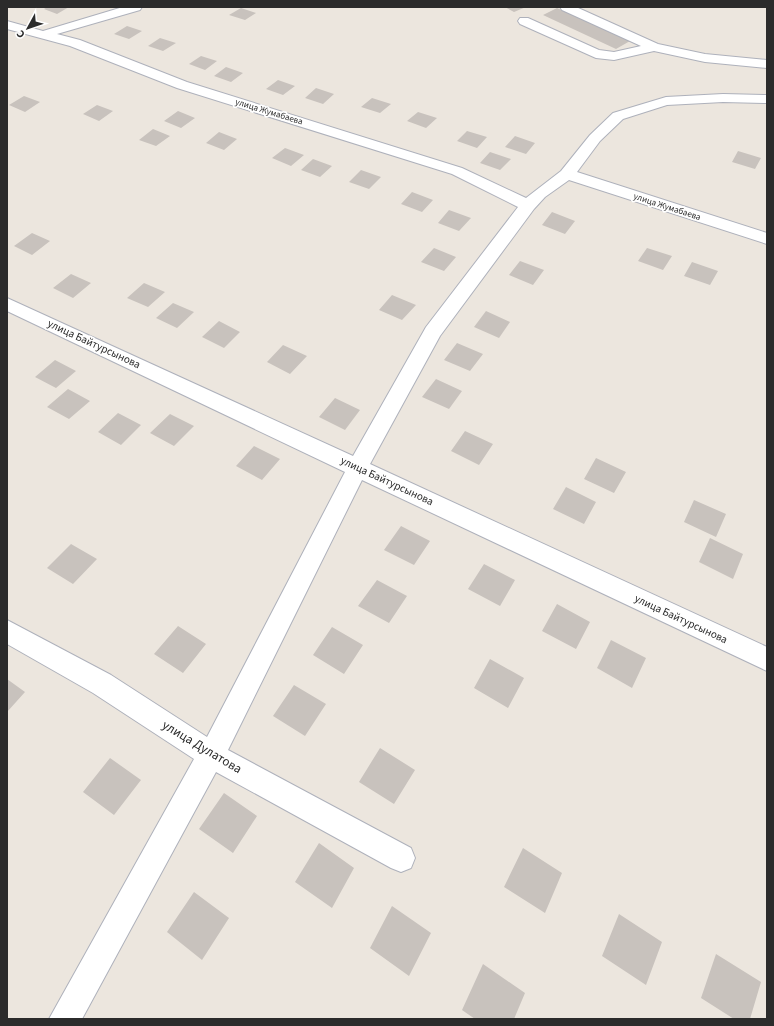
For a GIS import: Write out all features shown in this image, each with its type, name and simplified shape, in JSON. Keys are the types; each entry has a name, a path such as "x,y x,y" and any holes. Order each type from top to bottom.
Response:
{"street":[{"path":"45,34 136,7"},
{"path":"566,7 654,47 705,58 767,64"},
{"path":"524,21 596,54 614,56 654,47"},
{"name":"улица Жумабаева","path":"7,25 75,43 182,85 457,171 528,205"},
{"path":"65,1019 211,755 358,467 433,332 528,205 539,194 567,174 595,138 618,116 666,102 723,98 767,99"},
{"name":"улица Жумабаева","path":"567,174 767,239"},
{"name":"улица Байтурсынова","path":"7,304 767,659"},
{"name":"улица Дулатова","path":"7,631 102,684 211,755 401,858"}],"building":[{"path":"47,7 69,7 57,14 44,9"},
{"path":"505,7 526,7 514,12"},
{"path":"241,8 256,13 245,20 229,15"},
{"path":"557,8 630,41 616,49 543,15"},
{"path":"127,26 142,31 129,39 114,34"},
{"path":"160,38 176,43 163,51 148,46"},
{"path":"201,56 217,61 205,70 189,64"},
{"path":"226,67 243,73 231,82 214,76"},
{"path":"278,80 295,86 283,95 266,89"},
{"path":"316,88 334,94 323,104 305,98"},
{"path":"24,96 40,102 25,112 9,105"},
{"path":"372,98 391,104 380,113 361,107"},
{"path":"97,105 113,111 99,121 83,114"},
{"path":"178,111 195,118 181,128 164,121"},
{"path":"418,112 437,118 426,128 407,121"},
{"path":"153,129 170,136 156,146 139,140"},
{"path":"467,131 487,137 477,148 457,141"},
{"path":"219,132 237,139 224,150 206,143"},
{"path":"515,136 535,143 526,154 505,147"},
{"path":"285,148 304,155 291,166 272,158"},
{"path":"738,151 761,158 755,169 732,162"},
{"path":"490,152 511,159 500,170 480,163"},
{"path":"313,159 332,166 320,177 301,170"},
{"path":"361,170 381,177 369,189 349,182"},
{"path":"412,192 433,200 422,212 401,204"},
{"path":"449,210 471,218 459,231 438,223"},
{"path":"552,212 575,221 565,234 542,225"},
{"path":"32,233 50,241 32,255 14,246"},
{"path":"434,248 456,257 444,271 421,262"},
{"path":"647,248 672,256 663,270 638,261"},
{"path":"520,261 544,270 533,285 509,275"},
{"path":"692,262 718,271 710,285 684,276"},
{"path":"71,274 91,283 73,298 53,288"},
{"path":"144,283 165,292 148,307 127,298"},
{"path":"392,295 416,305 402,320 379,310"},
{"path":"173,303 194,312 177,328 156,318"},
{"path":"486,311 510,322 499,338 474,327"},
{"path":"219,321 240,332 224,348 202,337"},
{"path":"457,343 483,354 470,371 444,360"},
{"path":"283,345 307,356 290,374 267,362"},
{"path":"55,360 76,371 56,388 35,377"},
{"path":"436,379 462,391 449,409 422,397"},
{"path":"68,389 90,401 69,419 47,407"},
{"path":"335,398 360,410 345,430 319,417"},
{"path":"118,413 141,425 121,445 98,432"},
{"path":"170,414 194,426 174,446 150,433"},
{"path":"465,431 493,444 479,465 451,451"},
{"path":"254,446 280,459 262,480 236,466"},
{"path":"596,458 626,472 614,493 584,479"},
{"path":"566,487 596,502 584,524 553,509"},
{"path":"694,500 726,514 716,537 684,522"},
{"path":"401,526 430,541 414,565 384,550"},
{"path":"710,538 743,554 733,579 699,562"},
{"path":"71,544 97,559 73,584 47,568"},
{"path":"484,564 515,580 500,606 468,589"},
{"path":"377,580 407,596 389,623 358,606"},
{"path":"557,604 590,622 576,649 542,631"},
{"path":"178,626 206,644 183,673 154,654"},
{"path":"332,627 363,645 344,674 313,655"},
{"path":"611,640 646,658 632,688 597,668"},
{"path":"490,659 524,678 508,708 474,688"},
{"path":"7,679 25,692 7,712"},
{"path":"294,685 326,704 305,736 273,716"},
{"path":"380,748 415,770 394,804 359,782"},
{"path":"110,758 141,780 114,815 83,792"},
{"path":"224,793 257,816 233,853 199,829"},
{"path":"319,843 354,868 332,908 295,882"},
{"path":"523,848 562,873 545,913 504,887"},
{"path":"194,892 229,918 202,960 167,932"},
{"path":"392,906 431,933 409,976 370,948"},
{"path":"619,914 662,942 646,985 602,956"},
{"path":"716,954 761,982 750,1019 734,1019 701,998"},
{"path":"483,964 525,993 514,1019 475,1019 462,1010"}]}
